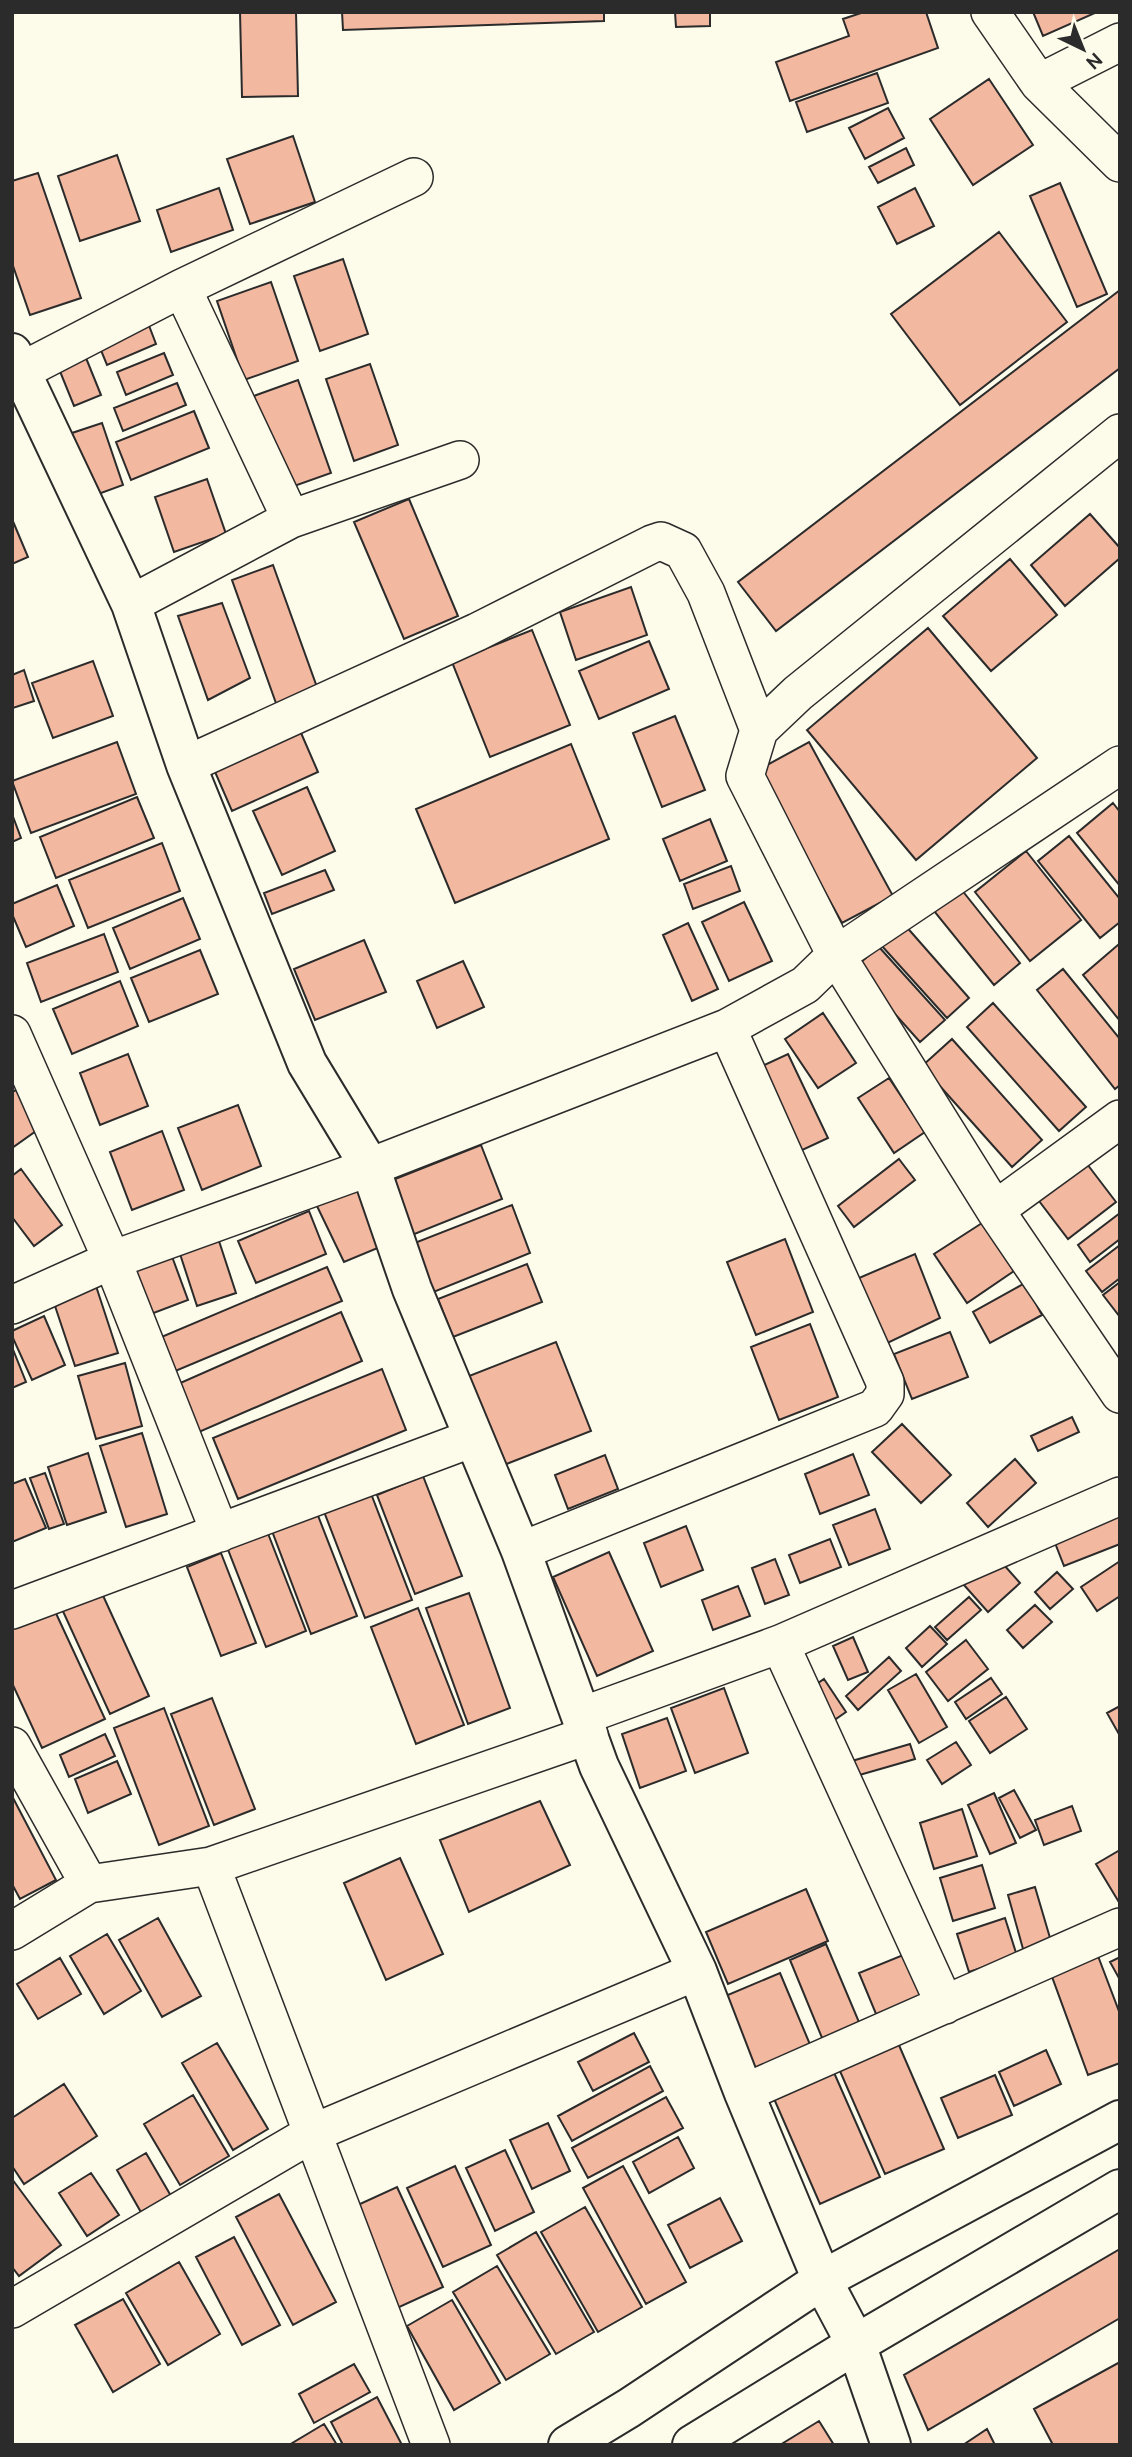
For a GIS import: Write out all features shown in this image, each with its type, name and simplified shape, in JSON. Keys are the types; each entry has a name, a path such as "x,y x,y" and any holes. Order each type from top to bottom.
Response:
{"street":[{"path":"990,12 1039,83 1120,163"},
{"path":"1039,83 1120,42"},
{"path":"414,177 15,367 131,604 186,765 307,1063 370,1167 412,1289 522,1551 599,1766 697,1971 744,2093 822,2280 856,2344 891,2445"},
{"path":"181,288 291,519"},
{"path":"1120,433 798,693 760,730 746,776 836,955 995,1210 1120,1394"},
{"path":"131,604 291,519 460,460"},
{"path":"186,765 477,632 661,541 683,551 706,593 760,730"},
{"path":"12,1306 113,1260 370,1167 727,1028 806,985 836,955 1120,765"},
{"path":"522,1551 874,1408 885,1394 885,1382 727,1028"},
{"path":"12,1034 113,1260 220,1533"},
{"path":"995,1210 1120,1119"},
{"path":"12,1610 473,1438"},
{"path":"12,1931 89,1884 211,1866 586,1725 1120,1496"},
{"path":"780,1644 945,2005"},
{"path":"12,1746 89,1884"},
{"path":"211,1866 431,2445"},
{"path":"744,2093 1120,1927"},
{"path":"12,2309 313,2133 697,1971"},
{"path":"568,2445 629,2408 822,2280 1120,2120"},
{"path":"692,2445 856,2344 1120,2189"}],"building":[{"path":"240,12 296,12 298,96 242,97"},
{"path":"342,12 604,12 604,21 343,30"},
{"path":"675,12 710,12 710,26 676,27"},
{"path":"864,12 926,12 938,48 790,101 776,62 849,36 843,19"},
{"path":"1033,12 1094,12 1095,13 1043,36"},
{"path":"877,73 888,103 807,132 796,102"},
{"path":"989,79 1033,145 973,185 930,119"},
{"path":"888,108 904,138 865,159 849,128"},
{"path":"293,136 315,202 250,224 227,159"},
{"path":"906,148 914,165 878,183 869,167"},
{"path":"117,155 140,221 80,241 58,176"},
{"path":"38,173 81,298 30,315 12,263 12,181"},
{"path":"1060,183 1107,294 1077,307 1030,196"},
{"path":"219,188 233,230 171,252 157,210"},
{"path":"915,188 934,226 897,244 878,207"},
{"path":"999,232 1067,322 960,405 891,314"},
{"path":"343,259 368,334 320,351 294,276"},
{"path":"271,282 298,361 244,380 217,301"},
{"path":"1120,290 1120,368 776,631 738,582"},
{"path":"148,323 156,344 107,365 98,343"},
{"path":"84,353 101,395 74,406 57,364"},
{"path":"164,353 173,375 126,395 117,372"},
{"path":"370,364 398,445 354,461 326,379"},
{"path":"298,380 331,473 283,490 251,397"},
{"path":"177,383 186,405 123,431 114,408"},
{"path":"194,411 209,448 131,480 116,442"},
{"path":"102,423 123,485 93,496 72,433"},
{"path":"207,479 226,534 174,552 155,497"},
{"path":"409,499 458,616 404,639 354,522"},
{"path":"1090,514 1120,548 1120,558 1065,606 1031,565"},
{"path":"12,519 28,557 12,564"},
{"path":"1010,559 1057,615 991,671 943,616"},
{"path":"273,565 318,690 277,706 232,580"},
{"path":"631,587 647,635 576,660 560,612"},
{"path":"222,603 250,678 208,700 178,616"},
{"path":"928,628 1037,758 916,860 807,730"},
{"path":"532,630 570,725 490,757 452,662"},
{"path":"649,641 669,689 599,719 579,671"},
{"path":"93,661 113,716 53,738 32,683"},
{"path":"24,670 34,701 13,708 12,675"},
{"path":"675,716 705,790 662,807 633,733"},
{"path":"298,726 318,772 232,811 212,765"},
{"path":"117,742 136,794 31,833 12,781"},
{"path":"809,742 893,896 842,923 758,770"},
{"path":"571,744 609,839 455,903 416,809"},
{"path":"307,787 335,851 282,875 253,811"},
{"path":"137,797 154,838 56,878 40,837"},
{"path":"1113,803 1120,812 1120,886 1077,833"},
{"path":"12,814 21,838 12,842"},
{"path":"710,819 727,861 680,881 663,839"},
{"path":"1069,836 1120,899 1120,922 1100,938 1038,861"},
{"path":"162,843 180,891 88,928 69,880"},
{"path":"1026,851 1081,920 1030,961 975,892"},
{"path":"731,866 740,891 693,909 684,884"},
{"path":"325,870 334,890 272,914 264,893"},
{"path":"57,885 74,926 26,947 12,914 12,904"},
{"path":"961,889 1020,963 994,985 934,911"},
{"path":"183,898 200,939 130,969 113,928"},
{"path":"744,902 772,961 729,981 702,922"},
{"path":"688,923 718,989 692,1001 663,935"},
{"path":"904,924 969,998 947,1018 881,945"},
{"path":"104,934 118,972 41,1002 27,963"},
{"path":"364,940 386,992 315,1020 294,969"},
{"path":"1120,945 1120,1021 1083,975"},
{"path":"879,947 945,1020 920,1042 854,968"},
{"path":"200,950 218,994 149,1022 131,978"},
{"path":"463,961 484,1007 437,1028 417,981"},
{"path":"1063,969 1120,1039 1120,1085 1115,1089 1037,990"},
{"path":"120,981 138,1026 72,1054 53,1009"},
{"path":"993,1003 1086,1107 1059,1131 967,1027"},
{"path":"823,1013 856,1063 818,1088 785,1039"},
{"path":"952,1039 1042,1140 1012,1167 922,1066"},
{"path":"128,1054 148,1106 100,1125 80,1073"},
{"path":"788,1054 828,1138 798,1152 758,1068"},
{"path":"889,1078 925,1132 894,1153 858,1098"},
{"path":"16,1090 43,1126 12,1148 12,1092"},
{"path":"238,1105 261,1166 202,1190 178,1128"},
{"path":"162,1131 184,1190 132,1210 110,1152"},
{"path":"481,1145 502,1199 407,1237 385,1183"},
{"path":"899,1159 915,1180 854,1227 838,1206"},
{"path":"1084,1160 1116,1202 1068,1239 1036,1197"},
{"path":"21,1169 62,1225 34,1246 12,1217 12,1176"},
{"path":"363,1183 385,1245 344,1262 315,1202"},
{"path":"512,1205 530,1253 431,1293 412,1244"},
{"path":"309,1211 326,1254 256,1283 238,1241"},
{"path":"1120,1213 1120,1239 1090,1262 1078,1245"},
{"path":"982,1223 1014,1271 967,1303 934,1254"},
{"path":"785,1239 813,1312 756,1335 727,1262"},
{"path":"219,1241 236,1293 197,1306 180,1254"},
{"path":"1120,1245 1120,1278 1102,1292 1086,1271"},
{"path":"170,1251 188,1300 151,1314 133,1265"},
{"path":"915,1254 940,1318 879,1347 852,1281"},
{"path":"527,1264 542,1302 453,1337 438,1299"},
{"path":"327,1267 342,1301 173,1372 159,1338"},
{"path":"1120,1282 1120,1317 1103,1295"},
{"path":"95,1283 118,1353 75,1366 52,1297"},
{"path":"1025,1283 1042,1315 990,1343 973,1312"},
{"path":"341,1312 362,1361 199,1432 178,1384"},
{"path":"44,1316 65,1365 32,1380 12,1331"},
{"path":"810,1324 838,1397 779,1420 751,1347"},
{"path":"950,1332 968,1377 912,1399 894,1354"},
{"path":"556,1342 591,1431 504,1465 469,1376"},
{"path":"12,1347 26,1382 12,1388"},
{"path":"125,1363 142,1426 96,1439 78,1376"},
{"path":"382,1369 406,1430 238,1499 213,1438"},
{"path":"1072,1417 1079,1432 1038,1451 1031,1436"},
{"path":"902,1424 951,1475 921,1503 872,1452"},
{"path":"142,1433 167,1514 126,1527 100,1446"},
{"path":"88,1453 106,1512 67,1525 48,1467"},
{"path":"853,1454 869,1495 820,1514 805,1474"},
{"path":"605,1455 618,1489 568,1509 555,1475"},
{"path":"1015,1459 1036,1483 988,1527 967,1503"},
{"path":"45,1473 64,1524 49,1529 30,1478"},
{"path":"423,1476 462,1576 415,1594 377,1495"},
{"path":"25,1479 46,1528 12,1542 12,1484"},
{"path":"370,1491 412,1600 365,1618 323,1509"},
{"path":"1119,1503 1120,1544 1064,1566 1050,1530"},
{"path":"875,1509 890,1549 849,1565 833,1525"},
{"path":"317,1513 357,1616 311,1634 272,1531"},
{"path":"686,1526 703,1570 661,1587 644,1543"},
{"path":"267,1531 306,1631 266,1647 227,1547"},
{"path":"830,1539 841,1567 800,1583 789,1555"},
{"path":"609,1552 653,1651 597,1676 553,1577"},
{"path":"221,1553 256,1643 221,1656 187,1567"},
{"path":"996,1556 1020,1583 988,1612 964,1585"},
{"path":"775,1559 789,1595 765,1604 752,1568"},
{"path":"1120,1561 1120,1596 1097,1611 1081,1587"},
{"path":"1057,1572 1073,1589 1050,1609 1035,1592"},
{"path":"738,1586 750,1616 713,1630 702,1600"},
{"path":"100,1589 149,1696 110,1714 61,1607"},
{"path":"469,1593 510,1708 468,1724 426,1608"},
{"path":"969,1597 981,1610 947,1640 935,1627"},
{"path":"1035,1605 1052,1622 1023,1648 1007,1630"},
{"path":"418,1608 464,1725 416,1744 371,1627"},
{"path":"54,1609 105,1719 42,1748 12,1683 12,1628"},
{"path":"930,1626 947,1644 922,1667 906,1648"},
{"path":"853,1637 868,1672 848,1680 833,1646"},
{"path":"966,1640 988,1669 948,1701 926,1672"},
{"path":"889,1657 901,1671 858,1710 846,1696"},
{"path":"916,1674 947,1727 919,1743 888,1690"},
{"path":"991,1678 1002,1694 966,1719 955,1702"},
{"path":"824,1679 846,1712 830,1723 808,1690"},
{"path":"724,1688 748,1753 695,1773 671,1708"},
{"path":"1006,1697 1027,1729 990,1753 969,1721"},
{"path":"212,1698 255,1809 214,1825 171,1714"},
{"path":"1120,1706 1120,1736 1107,1713"},
{"path":"164,1708 209,1826 159,1845 114,1728"},
{"path":"667,1718 686,1771 640,1788 622,1734"},
{"path":"105,1734 115,1756 69,1777 60,1755"},
{"path":"956,1742 971,1765 942,1784 927,1760"},
{"path":"910,1744 915,1759 849,1778 845,1763"},
{"path":"117,1761 131,1794 88,1813 75,1779"},
{"path":"1014,1790 1036,1830 1020,1838 999,1798"},
{"path":"994,1793 1016,1843 990,1854 968,1805"},
{"path":"12,1796 56,1880 20,1899 12,1884"},
{"path":"540,1801 570,1865 469,1912 440,1840"},
{"path":"1072,1806 1081,1831 1044,1845 1035,1820"},
{"path":"962,1809 977,1856 934,1869 920,1823"},
{"path":"1120,1850 1120,1904 1096,1864"},
{"path":"400,1858 443,1954 386,1980 344,1883"},
{"path":"982,1865 995,1908 953,1921 940,1878"},
{"path":"1035,1887 1053,1948 1025,1956 1008,1895"},
{"path":"806,1889 828,1941 728,1984 706,1932"},
{"path":"158,1918 201,1996 162,2017 119,1940"},
{"path":"1005,1918 1017,1956 969,1972 957,1934"},
{"path":"107,1934 141,1991 104,2014 70,1956"},
{"path":"826,1944 864,2034 827,2050 790,1960"},
{"path":"908,1953 930,2006 881,2026 859,1973"},
{"path":"1098,1956 1120,2014 1120,2063 1088,2075 1051,1974"},
{"path":"1120,1957 1120,1980 1110,1962"},
{"path":"60,1958 81,1994 38,2019 17,1984"},
{"path":"780,1973 814,2054 757,2079 723,1997"},
{"path":"634,2033 649,2062 593,2091 578,2062"},
{"path":"895,2036 944,2149 885,2174 836,2062"},
{"path":"217,2043 268,2129 233,2150 182,2063"},
{"path":"1046,2050 1061,2084 1014,2106 999,2072"},
{"path":"828,2059 880,2177 820,2204 768,2085"},
{"path":"650,2066 663,2091 572,2141 558,2116"},
{"path":"995,2075 1012,2115 958,2138 941,2098"},
{"path":"64,2084 97,2136 24,2184 12,2166 12,2118"},
{"path":"193,2095 229,2156 180,2185 144,2124"},
{"path":"666,2097 683,2128 588,2178 572,2148"},
{"path":"548,2123 570,2171 532,2189 510,2140"},
{"path":"678,2137 694,2168 649,2193 633,2162"},
{"path":"505,2150 534,2212 495,2231 466,2168"},
{"path":"146,2153 171,2196 142,2214 117,2170"},
{"path":"455,2166 491,2245 443,2267 407,2188"},
{"path":"623,2166 686,2282 646,2304 583,2188"},
{"path":"91,2173 119,2215 87,2236 59,2193"},
{"path":"12,2179 61,2245 19,2276 12,2267"},
{"path":"397,2187 443,2287 395,2309 349,2209"},
{"path":"279,2194 336,2302 293,2325 236,2217"},
{"path":"720,2198 742,2241 690,2268 668,2225"},
{"path":"585,2207 642,2307 598,2332 541,2232"},
{"path":"536,2232 594,2332 556,2354 497,2255"},
{"path":"234,2237 280,2325 242,2345 196,2257"},
{"path":"1120,2249 1120,2318 928,2430 904,2375"},
{"path":"179,2262 220,2334 168,2365 126,2293"},
{"path":"497,2266 550,2354 506,2380 453,2292"},
{"path":"123,2299 160,2364 113,2392 75,2325"},
{"path":"452,2300 500,2383 454,2410 407,2326"},
{"path":"1120,2362 1120,2445 1053,2445 1034,2409"},
{"path":"354,2364 370,2392 314,2423 299,2394"},
{"path":"377,2397 402,2445 343,2445 331,2422"},
{"path":"819,2421 834,2445 780,2445"},
{"path":"324,2424 337,2445 289,2445"},
{"path":"987,2429 995,2445 963,2445"}]}
